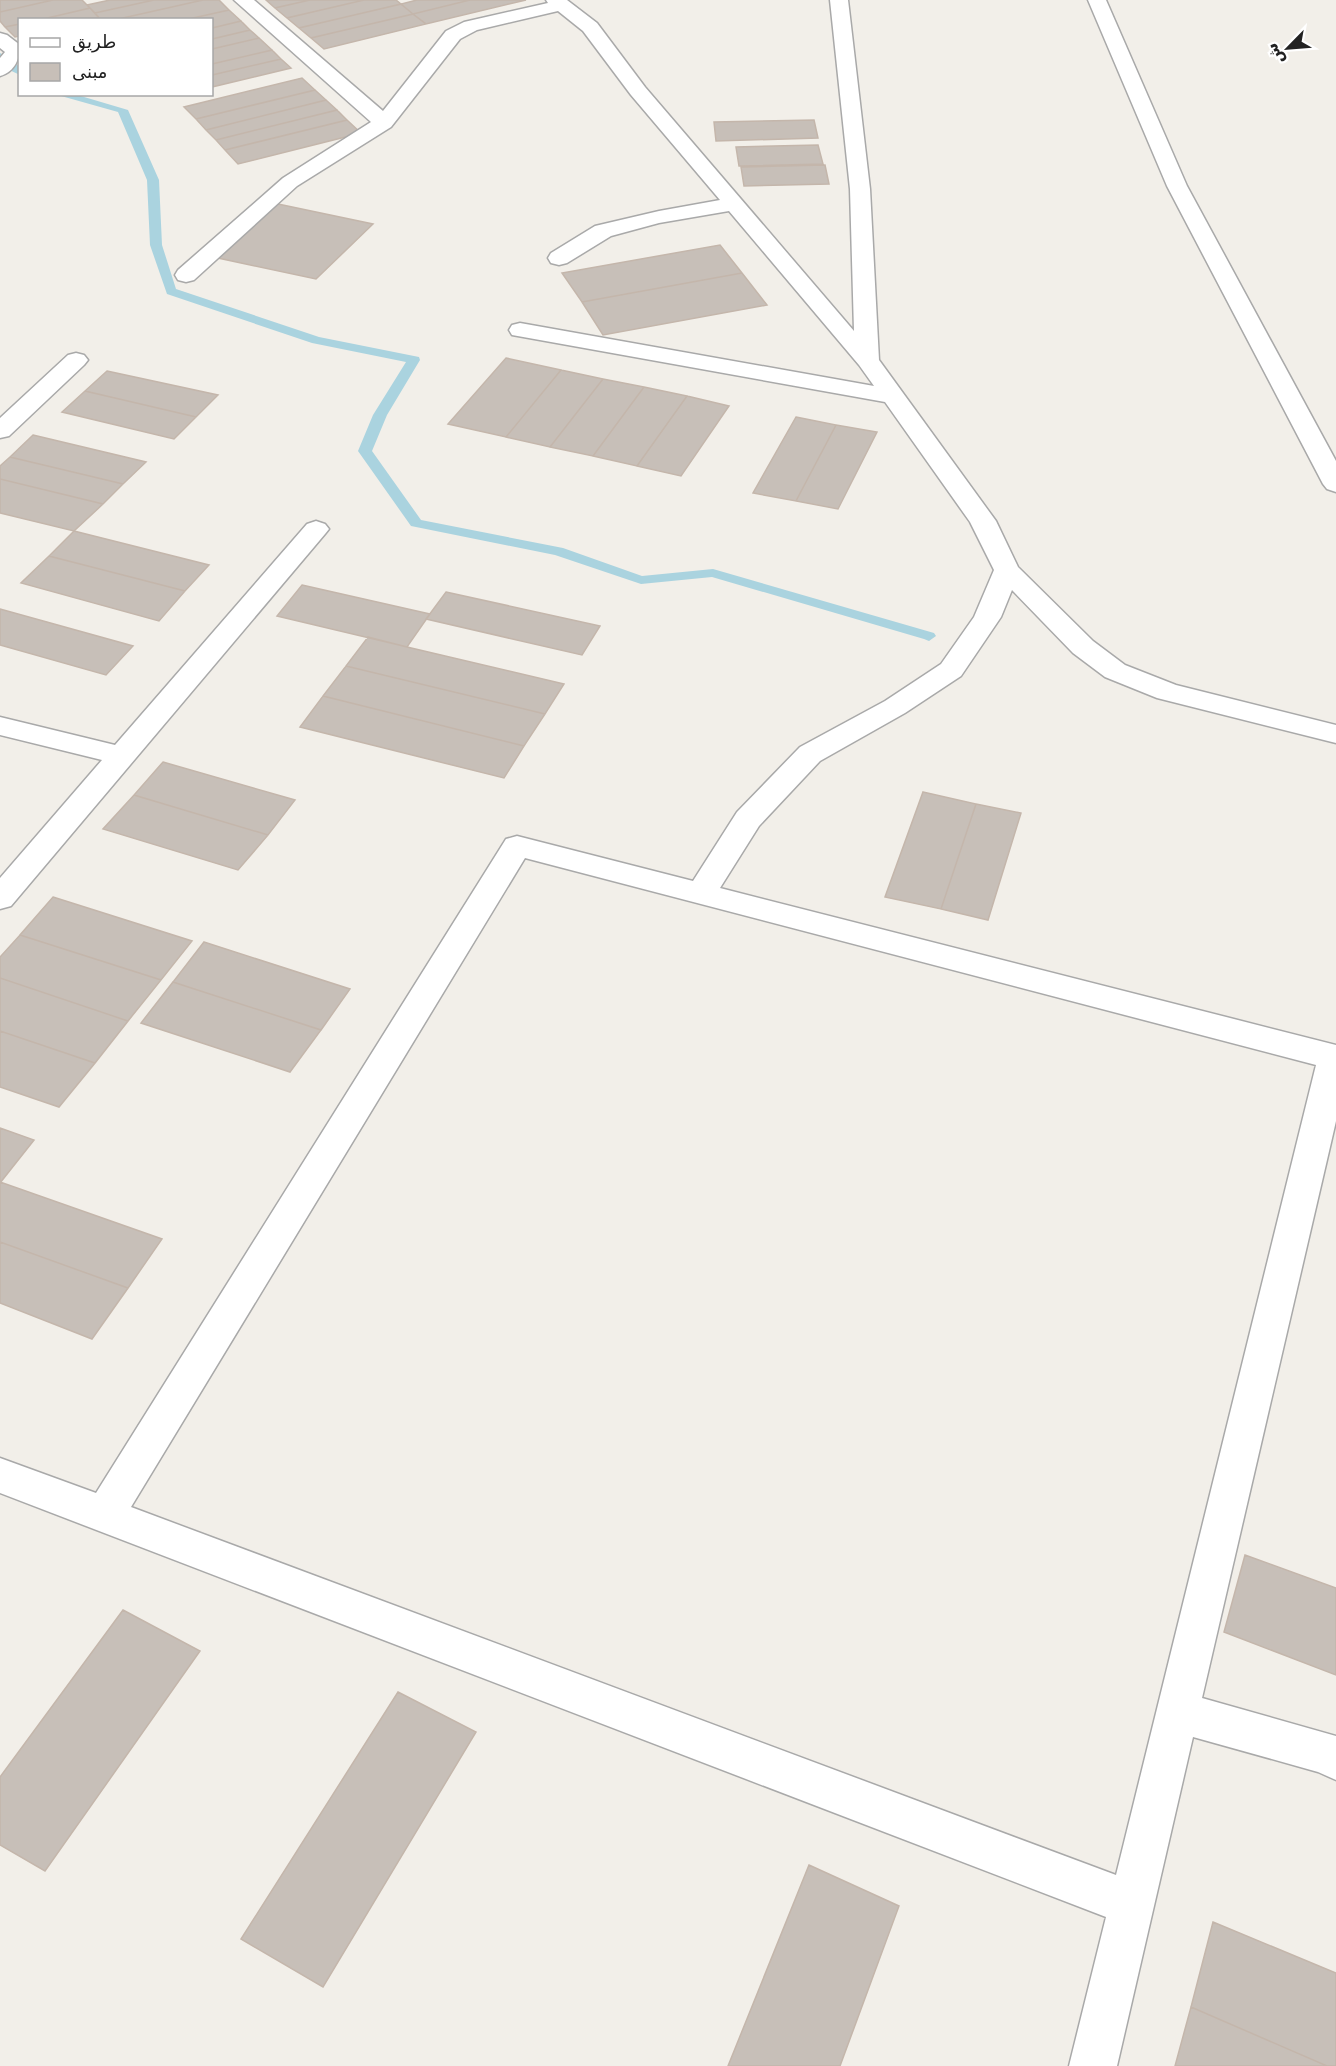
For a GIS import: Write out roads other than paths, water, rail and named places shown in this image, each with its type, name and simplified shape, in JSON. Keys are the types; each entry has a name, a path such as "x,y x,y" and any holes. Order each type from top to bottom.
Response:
{"street":[{"path":"243,0 384,123"},
{"path":"839,0 860,189 867,360"},
{"path":"1096,0 1177,186 1336,484"},
{"path":"186,275 290,182 384,123 453,35 471,26 559,3 593,18 638,91 867,360 983,521 1007,570 1083,646 1115,671 1167,692 1336,734"},
{"path":"0,39 16,51 0,70"},
{"path":"559,258 603,231 659,217 735,204"},
{"path":"520,330 891,396"},
{"path":"0,432 76,360"},
{"path":"0,898 316,529"},
{"path":"701,893 748,819 810,754 895,707 951,669 987,617 1007,570"},
{"path":"0,726 122,756"},
{"path":"105,1514 517,846 1335,1058 1093,2066"},
{"path":"0,1475 1132,1904"},
{"path":"1177,1712 1329,1754 1336,1758"}],"waterway":[{"path":"0,56 9,66 18,71"},
{"path":"67,96 123,110 153,180 156,245 171,291 316,340 414,360 380,415 365,451 416,523 558,551 641,580 713,573 929,636"}]}
